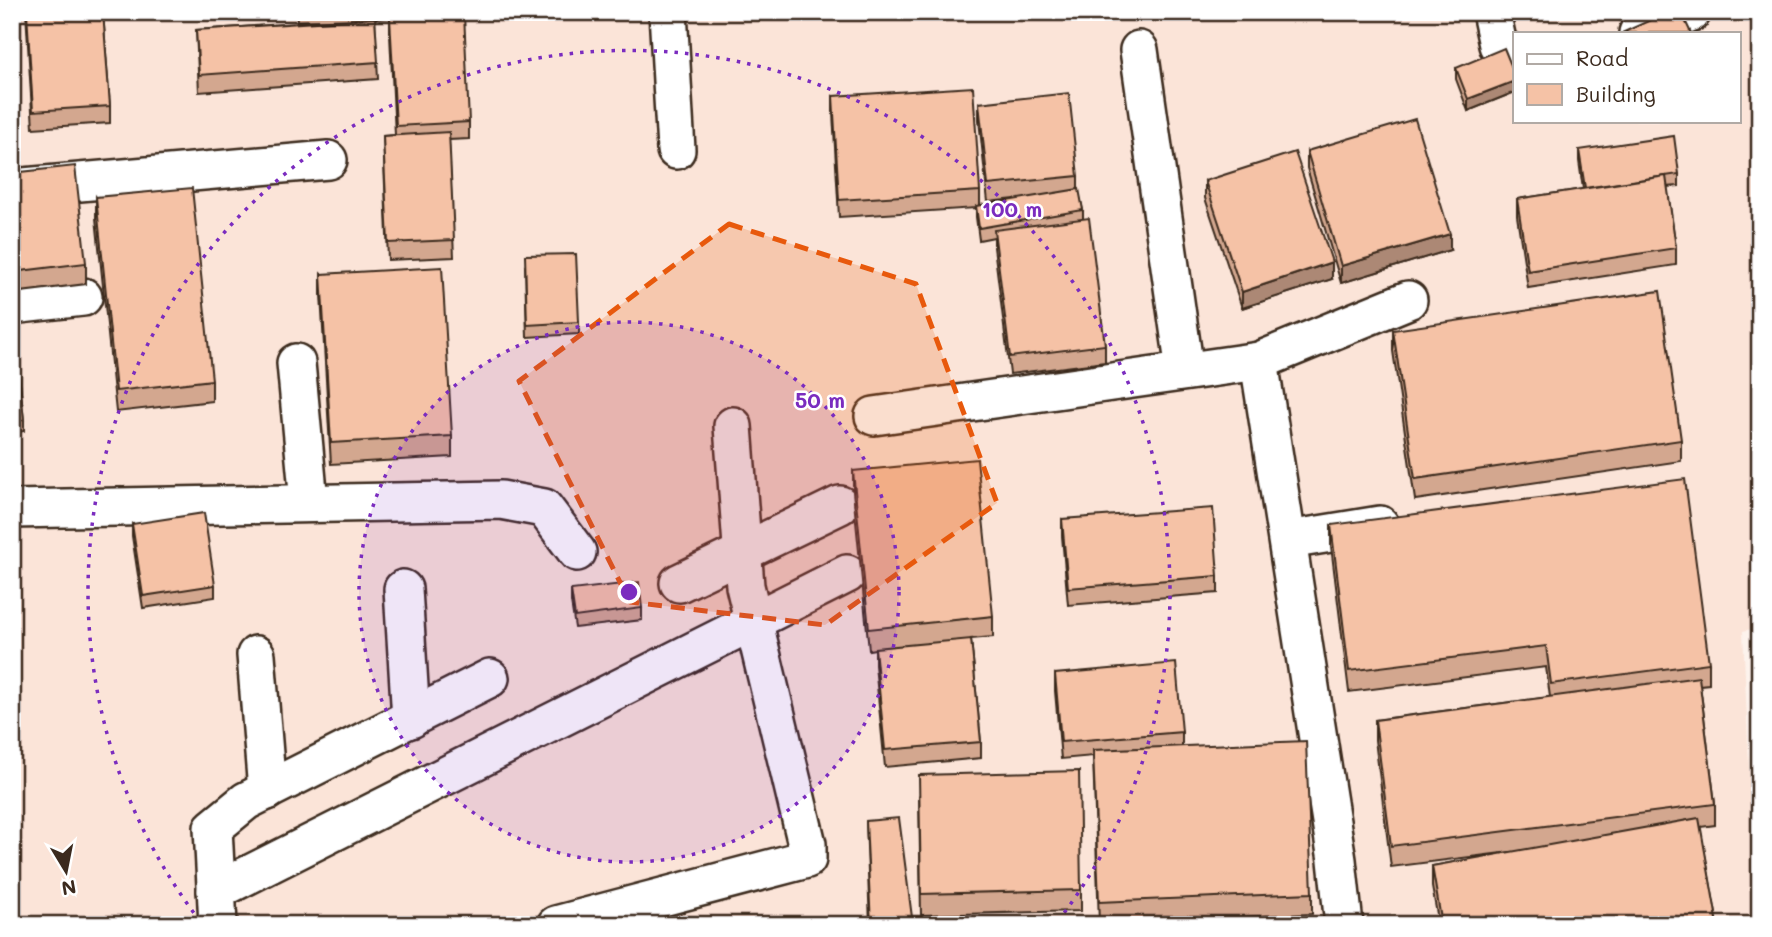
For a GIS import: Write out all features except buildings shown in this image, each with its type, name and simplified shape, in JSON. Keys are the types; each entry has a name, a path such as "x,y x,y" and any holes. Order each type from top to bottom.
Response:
{"street":[{"path":"668,12 676,150"},
{"path":"1491,12 1498,45 1513,54"},
{"path":"1641,32 1692,12"},
{"path":"1139,50 1185,371"},
{"path":"12,188 328,160"},
{"path":"12,305 83,297"},
{"path":"874,416 1259,360 1408,300"},
{"path":"1259,360 1344,925"},
{"path":"296,363 309,502"},
{"path":"556,925 807,859 807,844 745,586 733,426"},
{"path":"12,509 501,500 544,508 577,552"},
{"path":"679,583 840,505"},
{"path":"1288,540 1412,520"},
{"path":"490,678 246,801 213,828 217,908 847,574"},
{"path":"403,589 411,719"},
{"path":"256,655 267,791"}],"highlighted area":[{"path":"729,224 916,284 997,503 825,625 630,602 519,381"}],"shaded area":[{"path":"12,12 1760,12 1760,627 1743,631 1756,925 12,925"}]}
